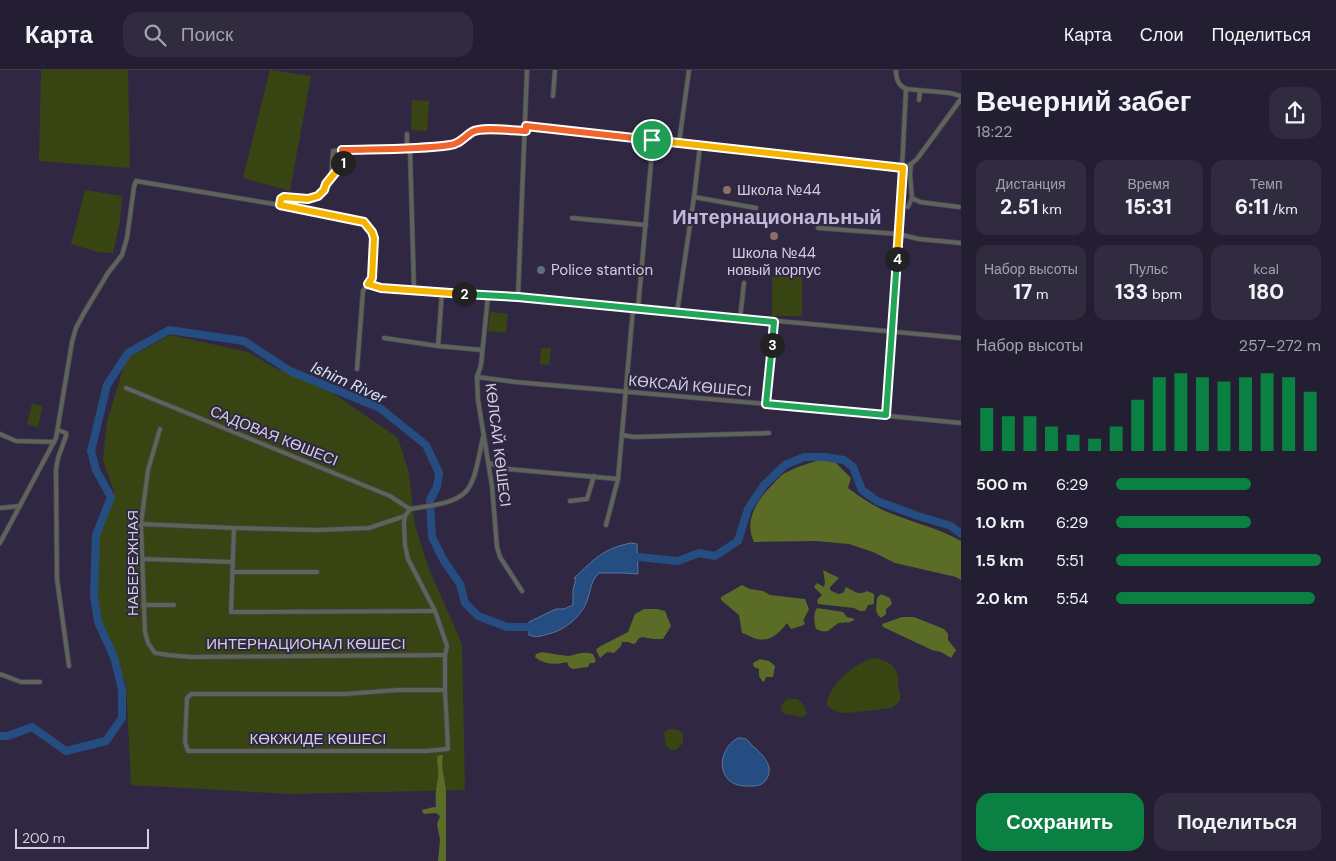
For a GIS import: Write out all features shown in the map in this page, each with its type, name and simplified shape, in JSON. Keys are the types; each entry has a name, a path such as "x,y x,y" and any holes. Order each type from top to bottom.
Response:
{"street":[{"path":"518,297 528,70"},
{"path":"553,96 555,70"},
{"path":"679,143 689,70"},
{"path":"526,126 903,168 911,164 961,98 950,92 906,89 899,84 896,78 896,70"},
{"path":"886,415 903,168 906,89"},
{"path":"919,100 920,91"},
{"path":"332,178 333,151 408,149 453,145 473,131 526,131"},
{"path":"407,134 414,289"},
{"path":"638,309 652,140"},
{"path":"677,313 700,146"},
{"path":"280,205 281,199 284,197 308,199 318,196 343,163 342,150"},
{"path":"908,207 912,198 911,164"},
{"path":"0,543 54,442 58,430 72,342 76,328 108,273 122,255 127,238 136,181 348,217 364,222 372,232 374,245 372,278 363,291 357,369"},
{"path":"694,197 756,208"},
{"path":"912,198 920,202 959,207"},
{"path":"572,218 646,225"},
{"path":"818,228 898,234 919,239 961,243"},
{"path":"740,319 744,283"},
{"path":"368,284 381,288 518,297 961,338"},
{"path":"438,346 442,292"},
{"name":"КӨЛСАЙ КӨШЕСІ","path":"488,296 481,365 478,377 478,400 495,508 497,547 500,557 522,591"},
{"path":"606,525 618,479 633,309"},
{"path":"766,404 774,322"},
{"path":"384,338 482,350"},
{"name":"КӨКСАЙ КӨШЕСІ","path":"478,377 961,423"},
{"name":"САДОВАЯ КӨШЕСІ","path":"126,388 390,496 410,509"},
{"name":"НАБЕРЕЖНАЯ","path":"160,429 148,470 142,524 144,559 143,605 145,632 148,643 155,653 168,655"},
{"path":"58,430 66,433 66,436 56,470 57,578 69,666"},
{"path":"622,435 769,433"},
{"path":"0,434 16,442 54,442"},
{"path":"445,690 445,654 447,646 435,611 408,559 405,545 405,516 410,509 440,505 462,497 470,489 476,474 483,437"},
{"path":"489,462 507,469 618,479"},
{"path":"570,501 587,499 594,476"},
{"path":"0,508 20,506"},
{"path":"142,524 317,530 368,528 405,516"},
{"path":"234,528 231,612 435,611"},
{"path":"144,559 233,562"},
{"path":"232,572 317,572"},
{"path":"143,605 174,605"},
{"name":"ИНТЕРНАЦИОНАЛ КӨШЕСІ","path":"168,655 191,657 445,654"},
{"path":"0,674 21,682 40,682"},
{"name":"КӨКЖИДЕ КӨШЕСІ","path":"398,690 445,690 448,749 426,751 188,751 185,742 187,698 190,694 345,694 398,690"}],"green space":[{"path":"41,70 128,70 130,168 39,161"},
{"path":"270,70 311,76 290,191 243,178"},
{"path":"412,100 429,101 427,131 411,130"},
{"path":"85,190 122,196 120,222 113,253 98,252 71,244"},
{"path":"772,277 802,277 802,316 772,316"},
{"path":"490,312 508,314 506,333 488,331"},
{"path":"170,335 248,352 275,368 331,392 398,438 409,473 415,526 429,569 462,644 465,790 290,794 131,785 126,683 93,608 97,536 114,492 103,460 107,422 126,359"},
{"path":"541,348 551,348 549,365 540,364"},
{"path":"32,404 42,406 38,427 27,424"},
{"path":"831,458 851,478 848,488 866,501 894,515 943,532 961,541 961,580 956,577 895,563 873,552 849,544 816,541 754,542 750,526 751,518 758,503 768,489 782,475 791,470"},
{"path":"823,570 839,578 830,587 830,590 838,594 843,593 846,587 859,593 867,591 874,594 874,604 868,605 865,611 860,611 854,608 818,604 817,600 822,595 814,587 817,583 824,587"},
{"path":"742,585 770,595 805,599 809,609 803,621 805,622 804,625 791,629 787,623 771,638 762,640 742,633 739,615 721,600 721,597"},
{"path":"881,594 890,598 892,604 886,609 886,614 881,618 876,610 877,598"},
{"path":"817,608 843,612 847,617 855,619 850,622 839,623 827,631 821,631 816,629 815,624 814,615"},
{"path":"644,609 665,611 671,626 663,639 642,637 633,644 622,642 621,646 614,653 607,652 600,658 596,650 628,632 635,614"},
{"path":"902,617 914,617 944,629 948,634 948,640 956,650 951,658 883,627 882,624"},
{"path":"542,652 569,656 590,653 593,654 596,661 590,663 588,667 573,669 569,667 567,662 551,664 535,657 536,654"},
{"path":"872,658 880,659 894,668 898,677 900,701 892,708 848,713 837,712 827,706 831,691 836,684 850,670"},
{"path":"760,659 769,661 775,666 773,677 766,677 764,682 759,676 759,669 754,667 753,663"},
{"path":"788,699 798,699 807,713 804,717 785,714 781,711 782,704"},
{"path":"669,729 676,729 683,733 683,743 676,750 671,750 666,746 664,732"},
{"path":"443,755 442,766 446,790 446,861 438,861 440,840 437,824 440,816 436,813 424,814 422,811 436,807 437,757"}],"water":[{"path":"631,543 637,544 638,574 599,573 593,582 586,604 573,621 555,632 539,636 529,635 529,622 556,609 564,609 573,605 573,590 576,579 574,578 588,565 613,548"},
{"path":"738,738 747,740 767,762 769,766 768,775 762,784 745,786 735,784 724,774 722,766 726,750"}],"waterway":[{"name":"Ishim River","path":"0,736 8,736 32,727 66,751 106,741 122,718 122,689 114,657 98,622 94,596 96,535 111,497 96,470 91,451 107,385 128,353 169,330 244,341 290,371 380,408 426,445 439,473 437,487 430,500 432,537 444,561 460,584 465,603 478,616 507,627 540,627"},
{"name":"Ishim River","path":"629,559 639,557 678,561 699,553 715,556 738,541 748,509 764,485 785,465 804,457 825,457 844,460 853,467 862,490 877,501 951,526 961,534"}],"place":[{"name":"Школа №44","path":"727,190"},
{"name":"Школа №44 новый корпус","path":"774,236"},
{"name":"Police stantion","path":"541,270"}],"district":[{"name":"Интернациональный","path":"777,217"}],"route":[{"path":"526,126 652,140 903,168 886,415 766,404 774,322 518,297 381,288 368,284 372,278 374,238 368,225 360,220 348,217 280,205 281,199 284,197 308,199 318,196 343,163 342,150 410,149 453,145 473,131 488,129 526,131 526,126"}]}
